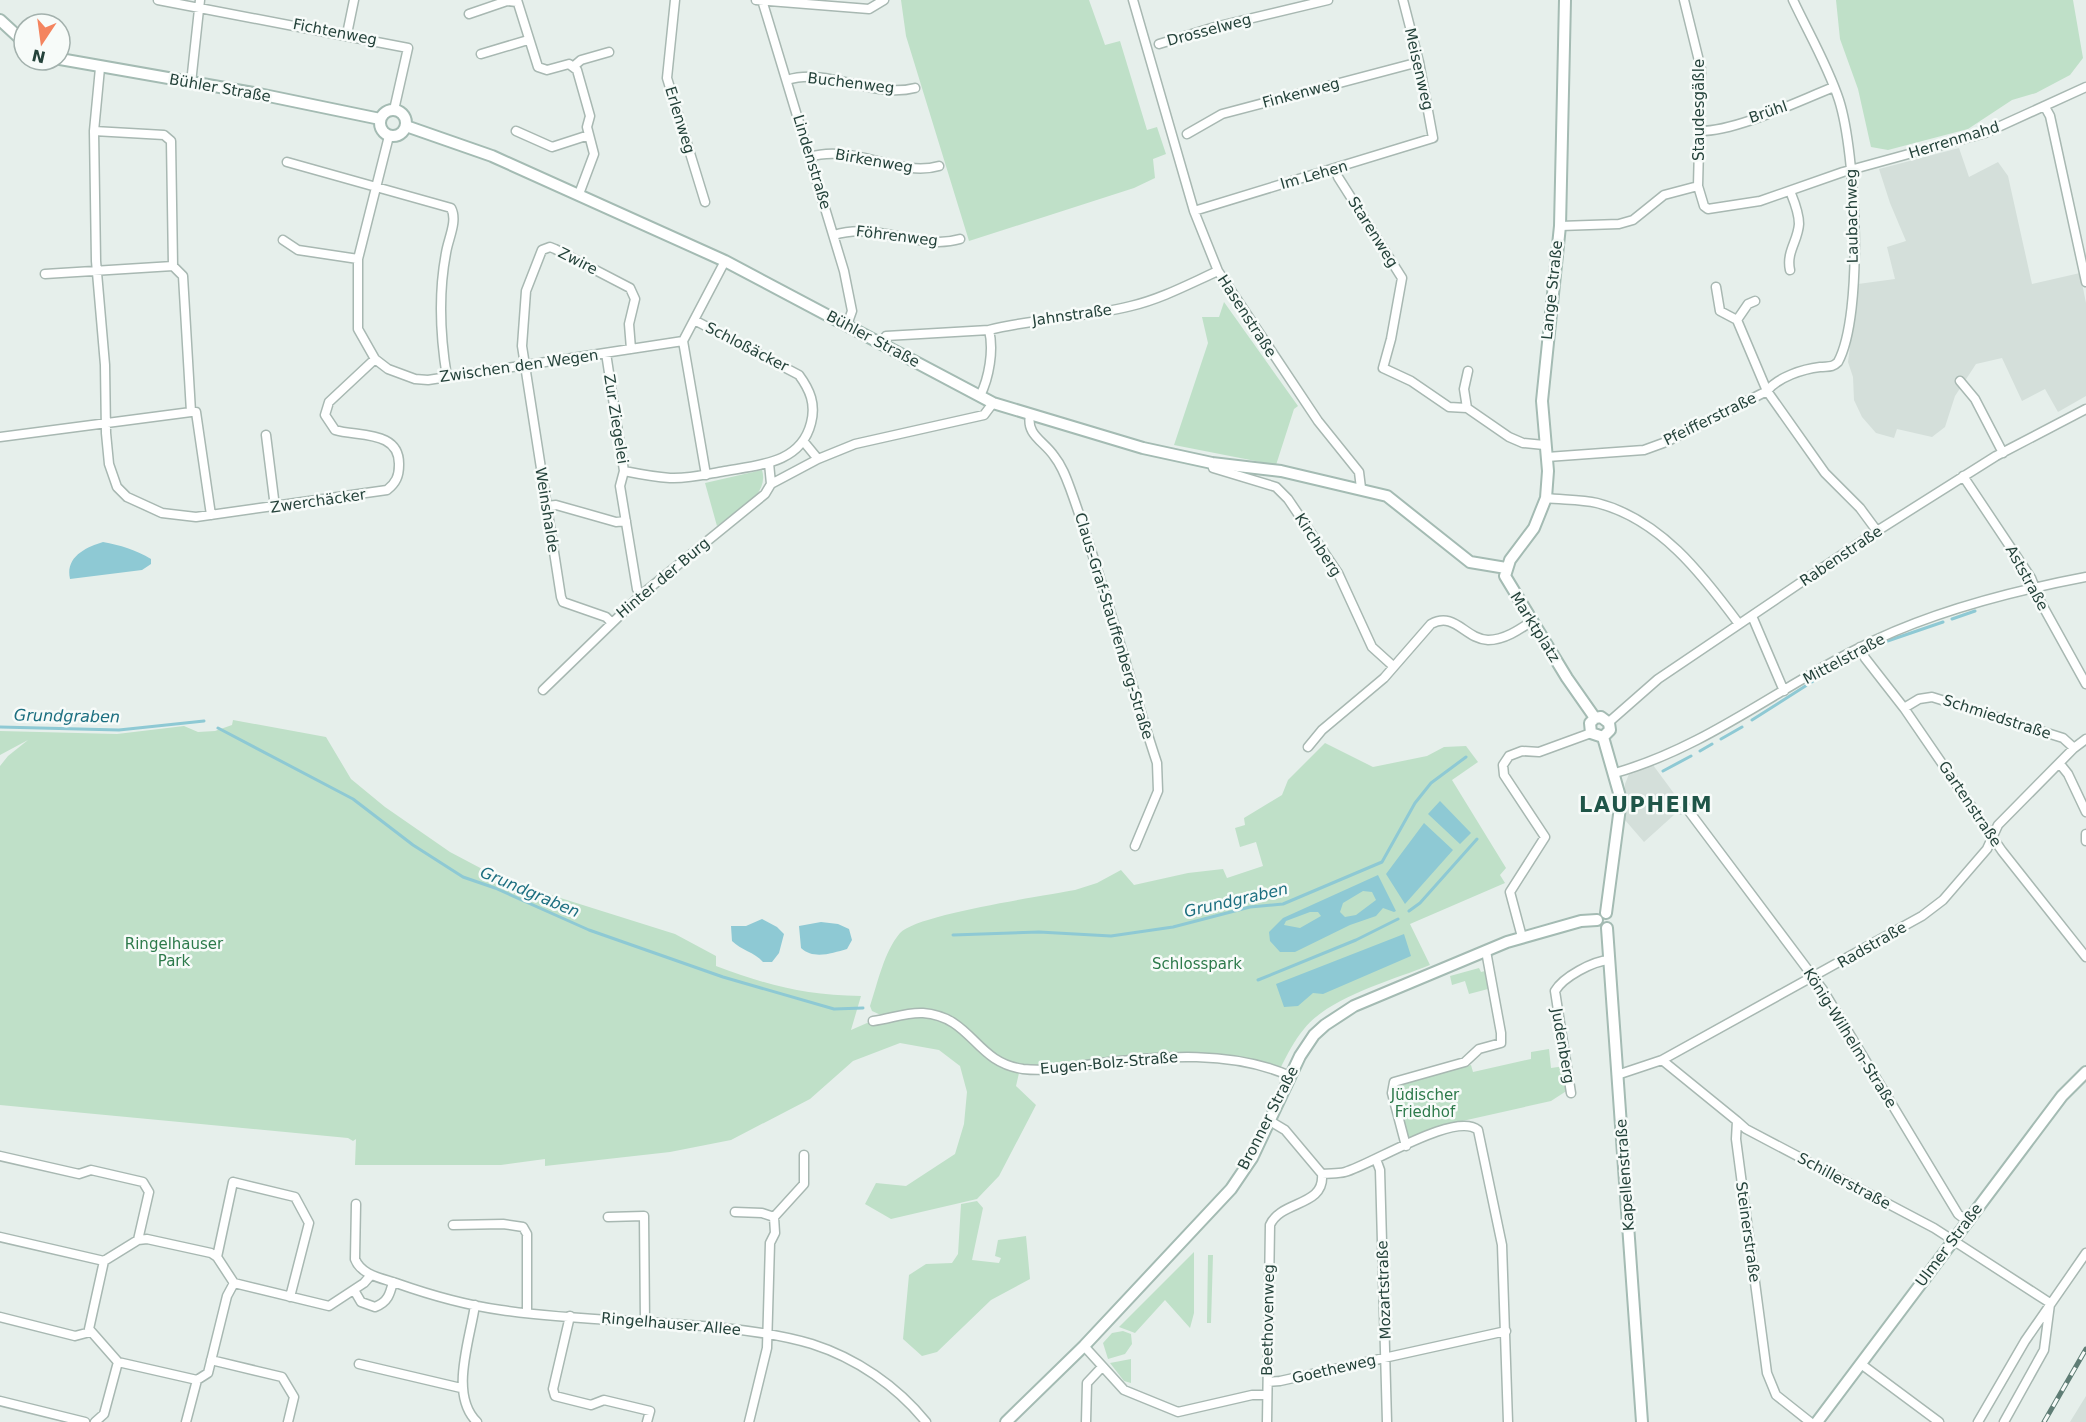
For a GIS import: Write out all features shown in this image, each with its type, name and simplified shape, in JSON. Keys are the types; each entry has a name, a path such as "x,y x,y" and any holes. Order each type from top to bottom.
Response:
{"street":[{"name":"Fichtenweg","path":"158,0 200,4 408,48 394,110"},
{"path":"347,34 354,0"},
{"name":"Erlenweg","path":"675,0 667,78 705,202"},
{"path":"756,0 869,9 884,0"},
{"name":"Lindenstraße","path":"762,0 834,235 852,311 847,325"},
{"name":"Hasenstraße","path":"1133,0 1194,211 1218,271 1312,412 1359,472 1361,488"},
{"name":"Drosselweg","path":"1159,44 1215,27 1328,0"},
{"name":"Meisenweg","path":"1403,0 1419,62 1433,138"},
{"name":"Lange Straße","path":"1506,568 1534,528 1546,498 1547,457 1544,444 1542,401 1560,226 1565,0"},
{"name":"Staudesgäßle","path":"1684,0 1700,57 1698,186"},
{"name":"Laubachweg","path":"1767,391 1773,383 1792,375 1834,366 1841,357 1847,330 1853,269 1852,169 1845,121 1834,87 1793,0"},
{"path":"469,14 507,1 517,1 528,40 540,69 574,66 581,60 609,52"},
{"path":"191,83 200,4"},
{"path":"0,20 12,31"},
{"path":"481,54 528,40"},
{"name":"Bühler Straße","path":"72,62 380,119"},
{"name":"Finkenweg","path":"1187,134 1222,114 1419,62"},
{"path":"574,66 590,116 587,127 594,154 579,194"},
{"name":"Zwerchäcker","path":"100,68 94,131 98,270 106,423 112,475 117,487 127,497 162,513 196,517 379,492 396,481 399,463 394,446 381,438 335,430 325,415 329,402 375,359"},
{"name":"Buchenweg","path":"787,80 809,75 890,89 915,88"},
{"name":"Brühl","path":"1700,131 1710,131 1759,116 1834,87"},
{"name":"Herrenmahd","path":"1698,186 1704,206 1713,210 1760,201 1852,169 1986,133 2086,87"},
{"path":"2045,107 2050,116 2086,282"},
{"path":"394,110 404,115 406,126 399,135 389,136 380,127 380,119 385,112 394,110"},
{"name":"Bühler Straße","path":"406,126 492,156 725,261 993,403 1030,416 1143,448 1212,463 1281,471 1361,488"},
{"path":"94,131 164,135 171,141 173,266 183,276 191,412"},
{"path":"516,131 552,147 589,135"},
{"path":"375,359 358,329 358,259 389,136"},
{"name":"Im Lehen","path":"1194,211 1433,138"},
{"name":"Birkenweg","path":"810,157 822,153 840,153 920,169 939,166"},
{"path":"287,162 446,206 453,213 441,296 441,328 447,377"},
{"name":"Starenweg","path":"1336,169 1338,177 1402,279 1383,368 1411,381 1449,407 1467,408"},
{"path":"1560,226 1619,224 1633,220 1664,195 1698,186"},
{"path":"1790,191 1797,210 1799,225 1788,259 1790,270"},
{"name":"Föhrenweg","path":"834,235 851,230 939,241 960,239"},
{"path":"283,240 298,250 358,259"},
{"name":"Zwire","path":"525,365 522,324 526,291 540,253 545,248 555,249 630,288 635,299 629,324 631,349"},
{"path":"683,341 696,321 725,261"},
{"path":"45,274 173,266"},
{"name":"Jahnstraße","path":"882,343 886,336 989,330 1021,322 1130,307 1152,300 1218,271"},
{"path":"1716,287 1720,311 1737,320 1767,391"},
{"path":"1737,320 1748,304 1755,301"},
{"name":"Schloßäcker","path":"696,321 799,375 807,385 813,406 811,424 804,442"},
{"path":"981,396 986,385 991,340 989,330"},
{"name":"Zwischen den Wegen","path":"375,359 388,369 414,379 447,377 683,341"},
{"name":"Schloßäcker","path":"683,341 706,475"},
{"name":"Zur Ziegelei","path":"606,353 624,471 620,486 637,589 641,595"},
{"name":"Weinshalde","path":"525,365 563,602 606,616 611,622"},
{"path":"1468,371 1464,389 1467,408 1509,437 1523,443 1544,444"},
{"path":"1960,381 1975,399 2003,453"},
{"name":"Pfeifferstraße","path":"1547,457 1644,450 1666,442 1767,391 1825,472 1860,508 1877,531"},
{"name":"Hinter der Burg","path":"543,690 611,622 765,494 771,484 818,459 882,436 984,415 993,403"},
{"name":"Rabenstraße","path":"1609,722 1658,679 1877,531 1963,476 2086,409"},
{"path":"0,437 196,412 211,515"},
{"name":"Claus-Graf-Stauffenberg-Straße","path":"1030,416 1028,425 1033,434 1054,455 1064,471 1102,581 1157,763 1158,791 1135,846"},
{"path":"266,435 275,507"},
{"path":"624,471 670,478 706,475 769,463 791,454 804,442 818,459"},
{"path":"769,463 771,484"},
{"name":"Kirchberg","path":"1212,463 1213,468 1223,472 1276,487 1288,499 1338,573 1372,647 1392,666"},
{"name":"Aststraße","path":"1963,476 2035,588 2086,684"},
{"path":"1361,488 1387,496 1466,560 1476,564 1506,568"},
{"path":"1546,498 1595,502 1628,513 1644,523 1658,533 1709,583 1739,624"},
{"path":"546,506 556,505 615,522 626,521"},
{"name":"Marktplatz","path":"1506,568 1505,576 1510,588 1595,718"},
{"name":"Mittelstraße","path":"1615,773 1689,745 1860,647 1910,625 2035,588 2086,577"},
{"path":"1752,616 1784,691"},
{"path":"1308,747 1323,730 1384,678 1392,666 1431,624 1438,620 1452,621 1476,637 1486,640 1514,633 1532,621"},
{"name":"Gartenstraße","path":"1860,647 1864,658 1904,708 1992,838 2086,957"},
{"name":"Schmiedstraße","path":"1904,708 1919,699 1932,697 2063,738 2074,748"},
{"path":"1592,733 1590,727 1595,718 1601,717 1609,722 1610,730 1603,737"},
{"path":"1522,937 1510,892 1545,837 1504,775 1505,759 1514,754 1539,752 1592,733 1603,737"},
{"path":"1602,916 1618,834 1621,800 1603,737"},
{"path":"2074,748 2086,739"},
{"name":"Radstraße","path":"1617,1075 1662,1060 1814,978 1922,915 1943,900 1988,849 1998,825 2074,748"},
{"path":"2060,764 2068,774 2086,812"},
{"name":"König-Wilhelm-Straße","path":"1682,802 1814,978 1958,1214 1967,1221"},
{"path":"2086,834 2086,840"},
{"name":"Bronner Straße","path":"1006,1422 1084,1346 1231,1189 1252,1158 1290,1076 1314,1035 1341,1013 1486,951 1522,937 1602,916"},
{"name":"Kapellenstraße","path":"1602,916 1612,921 1607,928 1642,1422"},
{"path":"1406,1146 1392,1093 1394,1082 1465,1062 1479,1049 1501,1043 1486,951"},
{"name":"Judenberg","path":"1571,1093 1555,991 1558,985 1588,967 1609,960"},
{"name":"Eugen-Bolz-Straße","path":"873,1021 908,1013 943,1017 971,1035 990,1058 1025,1069 1048,1070 1182,1057 1262,1064 1290,1076"},
{"path":"1662,1060 1737,1121"},
{"name":"Ulmer Straße","path":"1817,1422 1952,1239 2062,1096 2086,1072"},
{"path":"1270,1121 1286,1130 1322,1174 1345,1172 1440,1131 1473,1126 1481,1134 1502,1245 1508,1422"},
{"name":"Schillerstraße","path":"1737,1121 1746,1129 1952,1239"},
{"name":"Steinerstraße","path":"1737,1121 1736,1139 1767,1373 1781,1400 1810,1422"},
{"path":"749,1422 768,1333 770,1243 775,1233 774,1217 804,1184 804,1155"},
{"path":"0,1156 79,1174 91,1170 143,1182 149,1192 138,1240"},
{"name":"Mozartstraße","path":"1376,1159 1380,1170 1387,1357 1387,1422"},
{"name":"Beethovenweg","path":"1267,1422 1270,1225 1273,1218 1314,1196 1321,1189 1322,1174"},
{"path":"217,1257 233,1182 295,1197 309,1223 290,1297"},
{"path":"0,1237 104,1261 138,1240 147,1239 211,1253 217,1257 234,1283 329,1306 354,1290 371,1275 357,1265 355,1259 356,1204"},
{"path":"735,1212 762,1213 774,1217"},
{"path":"608,1217 644,1216 645,1322"},
{"path":"453,1225 503,1224 523,1227 527,1234 527,1313"},
{"path":"1952,1239 2050,1303"},
{"path":"1977,1422 2050,1303 2086,1252"},
{"path":"104,1261 89,1324 90,1332 118,1362 197,1380"},
{"name":"Ringelhauser Allee","path":"371,1275 475,1305 527,1313 768,1333 815,1345 859,1365 885,1382 926,1422"},
{"path":"354,1290 362,1302 375,1307 383,1304 389,1296 393,1282"},
{"path":"186,1422 197,1380 208,1373 227,1296 234,1283"},
{"path":"2004,1422 2044,1350 2050,1303"},
{"path":"475,1305 462,1388 468,1414 477,1422"},
{"path":"570,1316 553,1389 555,1396 591,1406 604,1400 650,1411 647,1422"},
{"path":"0,1317 75,1336 90,1332"},
{"name":"Goetheweg","path":"1268,1382 1506,1332"},
{"path":"1084,1346 1124,1390 1133,1396 1162,1403 1178,1412 1252,1395 1268,1395"},
{"path":"211,1360 282,1377 294,1397 288,1422"},
{"path":"95,1422 104,1414 118,1362"},
{"path":"358,1364 462,1388"},
{"path":"1861,1364 1939,1422"},
{"path":"1086,1422 1087,1383 1102,1366"},
{"path":"0,1401 64,1420 85,1422"},
{"path":"1177,1422 1178,1412"}],"shaded area":[{"path":"1959,148 1969,177 1998,162 2008,176 2032,284 2080,273 2086,303 2086,396 2058,412 2045,389 2022,401 2002,358 1976,364 1955,396 1945,427 1932,437 1897,429 1894,438 1876,433 1862,417 1854,400 1853,377 1848,362 1858,284 1895,279 1887,247 1906,241 1879,169"},
{"path":"1653,765 1687,811 1681,815 1675,814 1644,842 1625,820 1625,784 1629,774"},
{"path":"2086,1396 2086,1422 2070,1422"}],"green space":[{"path":"901,0 1089,0 1105,45 1120,41 1147,130 1157,127 1166,154 1153,159 1155,178 1134,188 969,241 906,36"},
{"path":"1836,0 2073,0 2083,58 2070,75 2036,93 2012,100 1968,129 1888,150 1871,147 1858,89 1840,39"},
{"path":"1224,302 1298,406 1294,409 1276,465 1174,445 1208,343 1202,317 1219,317"},
{"path":"762,470 761,488 756,495 717,526 705,483"},
{"path":"233,720 326,737 351,779 385,807 450,852 503,880 675,934 716,956 716,966 753,979 822,994 861,996 851,1030 883,1016 872,1011 870,1006 879,977 894,941 900,933 911,926 955,913 1075,890 1097,883 1121,870 1134,885 1188,873 1223,869 1227,878 1263,866 1256,842 1240,847 1235,828 1245,825 1244,818 1282,795 1288,780 1325,743 1373,767 1427,756 1444,747 1466,746 1478,762 1452,780 1506,868 1500,875 1505,883 1410,924 1430,965 1362,991 1329,1008 1304,1029 1280,1069 1249,1060 1182,1055 1043,1065 1010,1065 1019,1073 1016,1086 1036,1105 999,1176 977,1199 891,1219 865,1204 876,1183 906,1186 955,1154 964,1124 967,1092 960,1066 939,1050 900,1043 853,1061 810,1099 731,1140 670,1152 545,1166 545,1159 501,1165 355,1165 356,1139 353,1141 348,1138 0,1105 0,766 8,756 28,740 0,755 0,731 117,734 184,726 198,732 215,731 232,725"},
{"path":"1479,968 1481,972 1485,971 1488,989 1469,994 1465,981 1452,985 1450,976"},
{"name":"Jüdischer Friedhof","path":"1549,1049 1551,1068 1565,1066 1568,1090 1551,1101 1440,1126 1408,1138 1395,1092 1399,1084 1471,1065 1473,1072 1531,1059 1531,1052"},
{"path":"977,1201 983,1208 972,1260 999,1263 1001,1258 995,1256 998,1240 1026,1236 1030,1279 991,1300 937,1352 922,1356 903,1339 909,1275 926,1264 952,1263 958,1254 961,1204"},
{"path":"1194,1252 1194,1313 1190,1328 1165,1300 1135,1333 1119,1327"},
{"path":"1208,1255 1213,1255 1211,1323 1207,1323"},
{"path":"1123,1331 1131,1334 1132,1344 1125,1354 1108,1359 1103,1343 1112,1333"},
{"path":"1131,1359 1131,1383 1124,1381 1110,1363"}],"water":[{"path":"103,542 140,553 151,559 151,564 142,570 70,579 69,571 78,554"},
{"path":"1440,801 1471,833 1460,844 1428,814"},
{"path":"1424,823 1453,850 1405,904 1386,874"},
{"path":"1378,875 1396,911 1383,908 1376,916 1350,925 1295,952 1280,952 1270,941 1269,932 1283,918","holes":["1363,891 1372,892 1376,900 1356,915 1345,917 1340,912 1343,903","1310,912 1318,912 1321,916 1300,928 1284,925 1286,921"]},
{"path":"762,919 777,927 784,934 779,953 772,962 763,962 732,941 731,926 746,926"},
{"path":"821,922 838,924 849,929 852,940 847,949 817,955 801,948 799,926"},
{"path":"1404,934 1411,956 1323,994 1313,993 1298,1006 1284,1007 1276,984"}],"waterway":[{"path":"1952,619 1975,611"},
{"path":"1870,647 1943,622"},
{"path":"1752,720 1854,655"},
{"name":"Grundgraben","path":"0,727 119,730 204,721"},
{"path":"1721,739 1742,727"},
{"name":"Grundgraben","path":"218,728 353,799 413,845 463,877 495,888 589,930 723,977 834,1009 863,1008"},
{"path":"1700,751 1712,744"},
{"path":"1663,771 1691,756"},
{"name":"Grundgraben","path":"953,935 1039,932 1111,936 1173,927 1250,907 1283,904 1382,862 1415,803 1431,783 1466,757"},
{"path":"1409,911 1420,903 1477,839"},
{"path":"1258,980 1356,940 1398,919"}],"railway":[{"path":"2044,1422 2086,1349"}],"district":[{"name":"LAUPHEIM","path":"1646,805"}],"park label":[{"name":"Ringelhauser Park","path":"174,952"},
{"name":"Schlosspark","path":"1197,964"}]}
